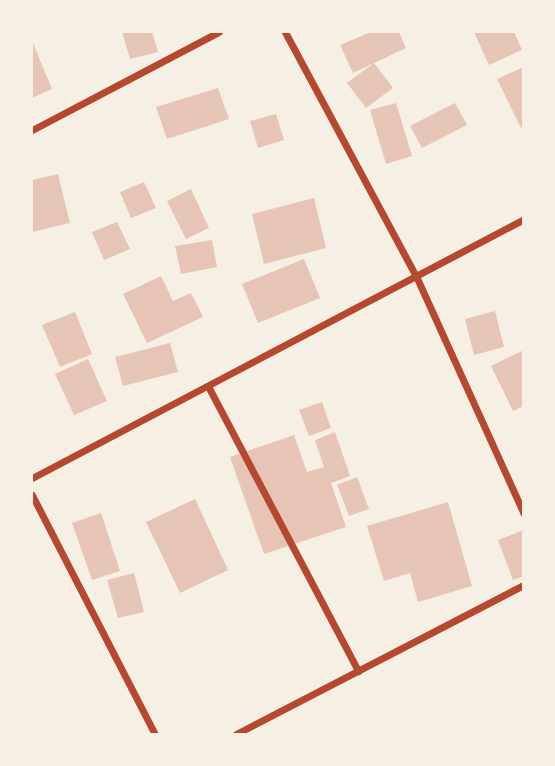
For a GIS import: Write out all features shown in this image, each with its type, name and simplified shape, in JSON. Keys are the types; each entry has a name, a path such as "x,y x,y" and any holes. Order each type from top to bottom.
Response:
{"street":[{"path":"32,130 219,32"},
{"path":"285,32 416,276 523,514"},
{"path":"32,478 209,388 523,219"},
{"path":"209,388 358,671"},
{"path":"32,495 155,734"},
{"path":"236,734 523,585"}],"building":[{"path":"122,32 152,32 158,52 130,59"},
{"path":"371,32 399,32 406,48 353,73 340,45"},
{"path":"474,32 514,32 522,50 489,65"},
{"path":"32,41 52,89 32,98"},
{"path":"374,63 393,88 366,108 347,83"},
{"path":"524,67 524,126 521,128 497,79"},
{"path":"218,88 229,119 167,139 156,107"},
{"path":"396,103 412,156 386,164 370,110"},
{"path":"455,103 467,125 422,148 410,126"},
{"path":"276,114 284,140 258,148 250,121"},
{"path":"58,174 70,223 32,232 32,180"},
{"path":"144,182 156,208 131,218 120,192"},
{"path":"191,189 209,228 186,239 167,201"},
{"path":"314,198 326,248 264,264 252,214"},
{"path":"117,222 130,249 104,260 92,232"},
{"path":"212,240 217,267 181,274 175,246"},
{"path":"304,259 320,298 258,323 242,284"},
{"path":"161,276 173,301 191,293 203,317 147,343 123,294"},
{"path":"495,311 504,347 474,355 465,319"},
{"path":"75,312 92,354 60,367 42,325"},
{"path":"170,343 178,372 123,386 115,357"},
{"path":"524,350 524,406 513,411 491,366"},
{"path":"88,359 107,401 74,415 55,374"},
{"path":"322,402 331,428 309,436 299,410"},
{"path":"335,432 350,476 331,483 346,527 264,554 230,457 294,435 307,472 324,467 315,440"},
{"path":"357,477 369,509 349,516 337,485"},
{"path":"195,499 228,570 180,593 146,522"},
{"path":"448,502 472,586 418,602 410,573 384,581 367,526"},
{"path":"101,513 120,571 92,580 72,523"},
{"path":"524,530 524,576 513,580 498,540"},
{"path":"134,573 144,612 118,618 107,580"}]}
